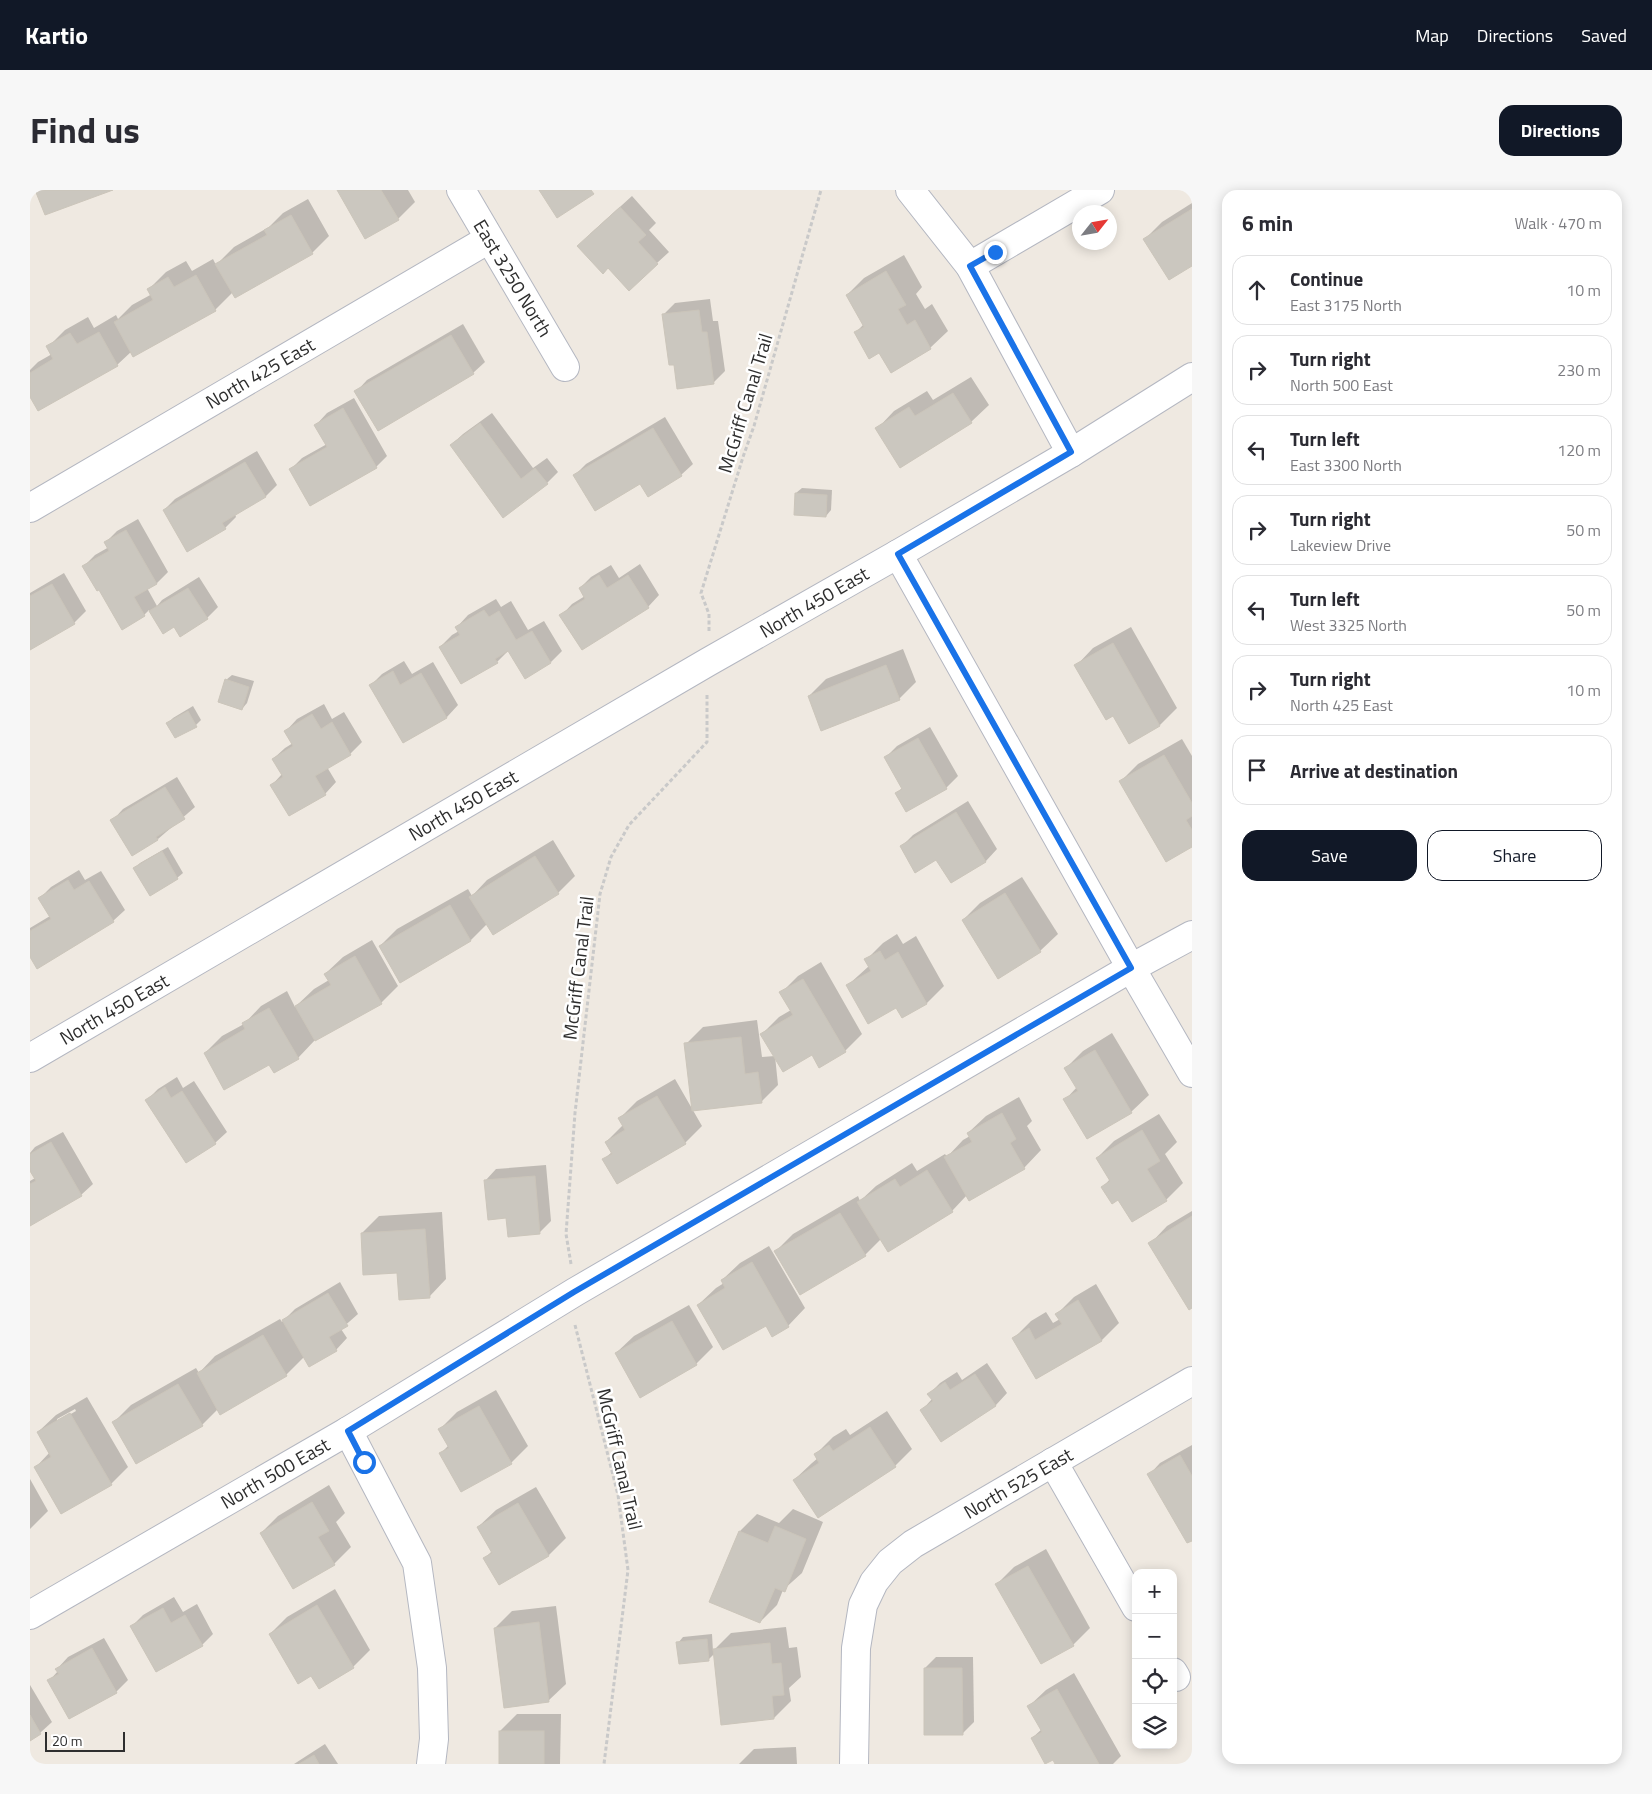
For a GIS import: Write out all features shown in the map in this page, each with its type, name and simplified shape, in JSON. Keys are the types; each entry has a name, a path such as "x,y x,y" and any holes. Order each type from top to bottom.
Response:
{"street":[{"name":"East 3250 North","path":"461,190 566,367"},
{"path":"910,190 970,266 1071,452"},
{"path":"970,266 1100,190"},
{"name":"North 425 East","path":"30,508 489,238"},
{"name":"North 450 East","path":"30,1058 708,662 898,554 1071,452 1192,377"},
{"path":"898,554 1192,1073"},
{"name":"North 500 East","path":"30,1615 348,1431 574,1292 1131,968 1192,935"},
{"name":"North 525 East","path":"854,1764 856,1648 863,1605 874,1582 890,1562 913,1544 1192,1381"},
{"path":"348,1431 417,1563 432,1668 434,1739 431,1764"},
{"path":"1053,1462 1132,1600"}],"path":[{"name":"McGriff Canal Trail","path":"709,623 709,614 702,593 754,426 821,190"},
{"name":"McGriff Canal Trail","path":"572,1272 566,1234 567,1215 575,1113 600,894 611,857 629,825 707,742 707,702"},
{"name":"McGriff Canal Trail","path":"575,1322 574,1329 618,1494 628,1570 604,1764"}],"building":[{"path":"35,190 113,190 45,215"},
{"path":"337,190 381,190 399,220 365,239"},
{"path":"539,190 591,190 594,194 557,218"},
{"path":"620,207 646,235 638,242 658,264 629,291 608,268 603,274 577,246"},
{"path":"1192,209 1192,266 1169,280 1143,239"},
{"path":"291,215 313,254 235,298 215,264 267,235 264,230"},
{"path":"886,271 906,305 898,309 907,325 915,320 931,349 891,373 879,353 869,359 854,332 864,327 846,295"},
{"path":"196,275 216,311 133,357 114,322 153,300 147,289 168,277 174,287"},
{"path":"699,310 702,332 707,332 714,384 677,389 674,365 669,365 662,314"},
{"path":"99,332 118,366 38,411 30,397 30,373 53,359 46,346 70,333 77,344"},
{"path":"451,335 474,374 378,431 354,391"},
{"path":"953,393 972,423 900,468 875,428 909,407 915,416"},
{"path":"343,408 377,468 310,506 289,469 327,447 314,425"},
{"path":"480,423 521,479 535,468 548,484 503,518 450,445"},
{"path":"653,428 682,476 648,497 640,484 595,511 573,475"},
{"path":"245,462 266,497 222,523 226,529 187,552 163,510"},
{"path":"795,493 827,495 826,517 794,515"},
{"path":"126,530 157,584 134,597 145,616 122,630 99,590 97,591 82,566 109,551 104,542"},
{"path":"599,575 607,588 628,575 649,608 582,650 559,615 585,599 579,588"},
{"path":"52,584 75,624 30,650 30,596"},
{"path":"188,588 208,619 180,637 174,627 163,634 149,611"},
{"path":"484,610 489,617 499,611 516,640 532,631 551,663 525,679 508,651 495,659 498,663 461,684 439,647 460,635 455,627"},
{"path":"1113,643 1160,726 1129,744 1113,716 1106,720 1074,665"},
{"path":"886,665 900,700 821,731 808,696"},
{"path":"393,671 400,685 421,673 447,718 403,743 369,685"},
{"path":"225,679 249,687 242,710 218,702"},
{"path":"188,711 197,727 175,738 166,723"},
{"path":"312,714 321,729 332,722 351,755 315,776 326,795 289,816 270,785 283,777 272,759 293,746 284,731"},
{"path":"918,738 947,789 906,812 895,793 902,789 884,757"},
{"path":"1164,755 1192,803 1192,816 1186,820 1192,830 1192,847 1166,862 1119,781"},
{"path":"165,787 185,819 156,837 158,840 132,856 110,820"},
{"path":"956,812 986,862 951,883 936,860 915,873 900,846"},
{"path":"162,851 178,879 150,896 133,868"},
{"path":"535,856 559,894 493,935 469,897"},
{"path":"68,880 74,890 89,881 114,922 37,969 30,957 30,931 51,919 38,898"},
{"path":"1005,893 1041,952 998,979 962,920"},
{"path":"450,905 471,941 400,983 379,946"},
{"path":"880,951 885,960 898,952 927,1004 902,1018 896,1008 868,1024 846,985 871,971 864,959"},
{"path":"355,956 382,1004 315,1041 295,1006 331,985 324,974"},
{"path":"803,979 846,1052 819,1068 812,1055 783,1072 760,1034 793,1015 779,992"},
{"path":"269,1008 299,1059 274,1073 269,1065 224,1090 204,1053 245,1029 242,1023"},
{"path":"741,1037 745,1074 758,1072 762,1103 692,1111 684,1043"},
{"path":"1095,1050 1132,1113 1087,1139 1063,1099 1078,1091 1064,1068"},
{"path":"165,1087 171,1098 182,1091 216,1144 186,1163 145,1100"},
{"path":"657,1096 686,1144 617,1184 602,1159 612,1154 605,1142 625,1130 618,1118"},
{"path":"1002,1113 1016,1139 1010,1143 1025,1169 969,1201 944,1157 972,1142 967,1133"},
{"path":"1142,1130 1160,1161 1147,1169 1167,1201 1132,1222 1118,1200 1112,1204 1101,1187 1110,1181 1096,1158"},
{"path":"51,1142 82,1196 30,1226 30,1184 36,1181 30,1171 30,1154"},
{"path":"927,1170 953,1212 888,1252 857,1202 895,1179 900,1187"},
{"path":"535,1176 540,1234 508,1237 506,1218 488,1220 484,1180"},
{"path":"840,1213 866,1256 800,1295 774,1251"},
{"path":"1192,1216 1192,1308 1189,1310 1148,1243"},
{"path":"425,1229 430,1298 399,1300 397,1273 363,1275 361,1233"},
{"path":"752,1262 789,1327 772,1337 766,1326 723,1350 697,1305 725,1288 721,1280"},
{"path":"328,1293 348,1326 329,1337 337,1351 309,1367 282,1320"},
{"path":"1078,1300 1102,1341 1036,1379 1012,1338 1029,1328 1035,1340 1062,1324 1055,1314"},
{"path":"672,1321 697,1365 640,1398 615,1353"},
{"path":"263,1335 287,1376 220,1415 197,1373"},
{"path":"975,1374 996,1406 941,1442 920,1410 933,1401 927,1394 945,1382 950,1390"},
{"path":"178,1384 203,1426 136,1464 112,1422"},
{"path":"479,1406 512,1464 461,1492 439,1453 449,1448 438,1429"},
{"path":"70,1413 112,1485 61,1514 34,1467 51,1457 37,1432"},
{"path":"870,1427 896,1467 818,1518 793,1480 819,1463 814,1454 829,1445 833,1451"},
{"path":"1180,1455 1192,1476 1192,1541 1187,1543 1147,1474"},
{"path":"312,1502 329,1531 318,1537 335,1565 293,1589 260,1533"},
{"path":"518,1503 549,1556 499,1585 483,1558 492,1553 477,1527"},
{"path":"775,1526 806,1539 785,1592 775,1588 760,1623 709,1602 739,1531 768,1543"},
{"path":"1028,1566 1074,1646 1041,1664 995,1584"},
{"path":"317,1605 354,1668 319,1689 311,1676 298,1684 269,1634"},
{"path":"163,1608 171,1623 185,1615 203,1646 156,1672 130,1626"},
{"path":"539,1622 549,1702 504,1708 494,1628"},
{"path":"707,1639 709,1661 679,1664 676,1642"},
{"path":"770,1643 772,1664 781,1663 784,1695 772,1696 774,1719 721,1725 713,1649"},
{"path":"92,1648 117,1693 69,1719 47,1680 59,1674 55,1669"},
{"path":"924,1668 962,1668 963,1735 924,1735"},
{"path":"1057,1689 1099,1764 1055,1764 1053,1760 1045,1764 1031,1738 1042,1732 1027,1706"},
{"path":"30,1715 41,1734 30,1741"},
{"path":"499,1731 544,1731 544,1764 499,1764"},
{"path":"314,1755 319,1764 299,1764"}],"route":[{"path":"364,1462 348,1431 574,1292 1131,968 898,554 1071,452 970,266 995,252"}]}
